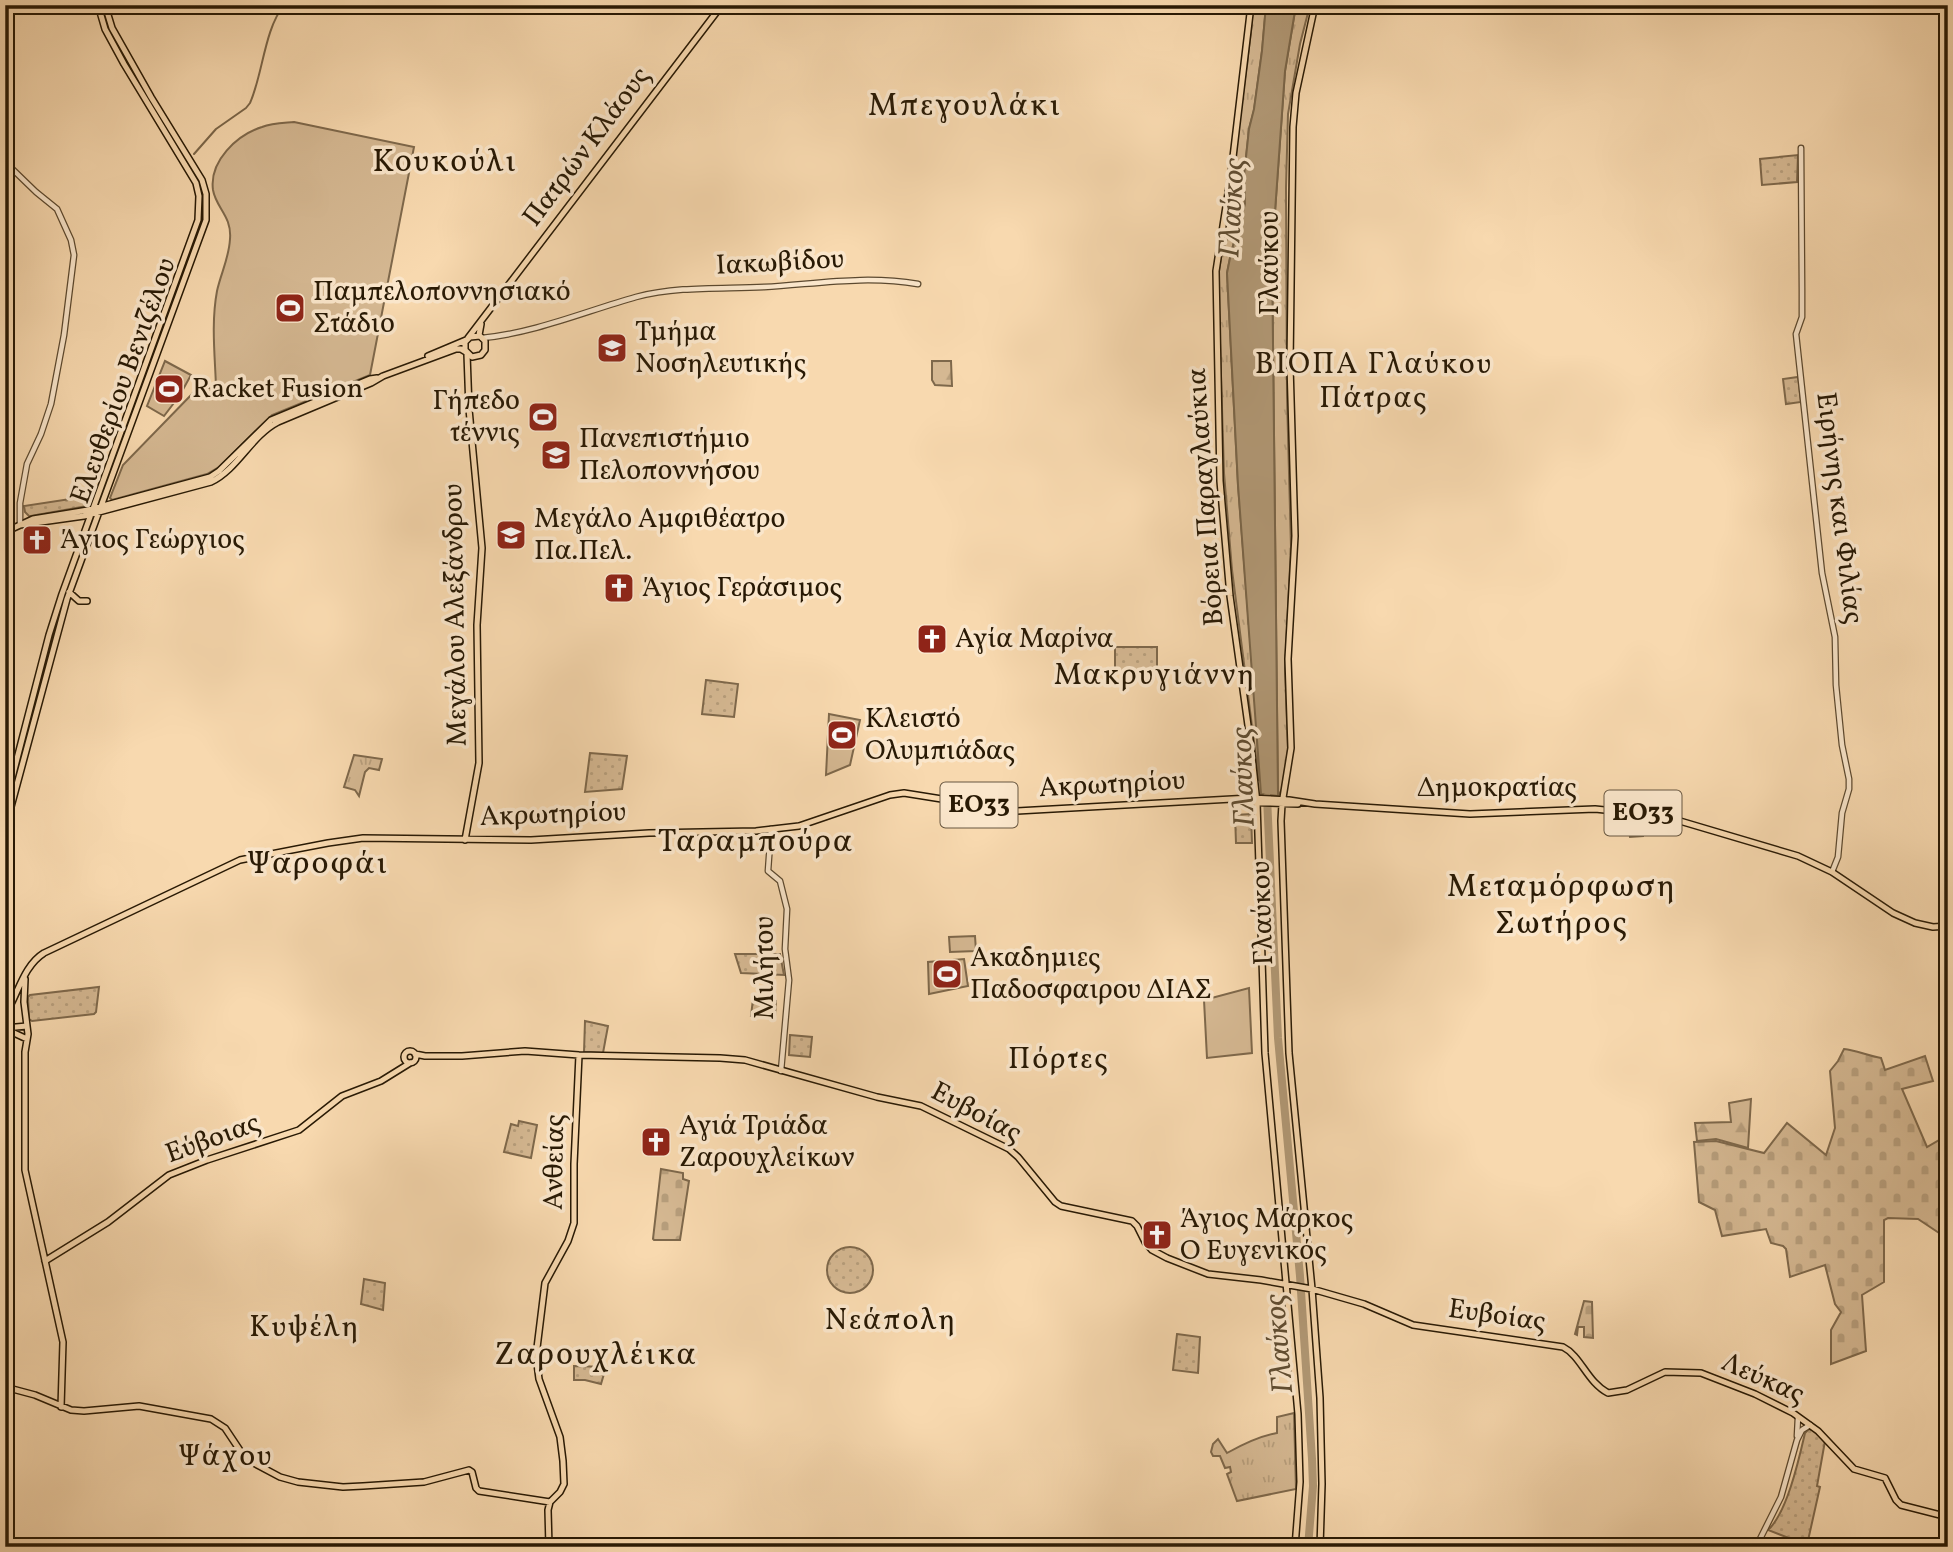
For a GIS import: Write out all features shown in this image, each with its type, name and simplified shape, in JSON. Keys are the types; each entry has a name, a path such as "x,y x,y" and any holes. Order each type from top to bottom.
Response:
{"main road":[{"name":"Ελευθερίου Βενιζέλου","path":"5,829 69,592 198,220 199,197 196,183 124,64 105,29 98,5"},
{"name":"Ελευθερίου Βενιζέλου","path":"5,805 57,610 202,232 207,207 206,194 197,169 151,97 112,28 105,5"},
{"name":"Πατρών Κλάους","path":"467,339 722,5"},
{"name":"Βόρεια Παραγλαύκια","path":"1251,5 1231,174 1216,271 1223,523 1230,596 1259,801"},
{"name":"Γλαύκου","path":"1315,5 1294,111 1290,365 1295,536 1288,649 1291,742 1290,759 1279,802 1288,1038 1320,1398 1320,1547"},
{"path":"467,372 471,363 483,354 486,347 480,327 486,315"},
{"path":"426,359 474,335 481,337"},
{"path":"467,339 464,345 467,353"},
{"path":"5,531 20,525 95,511 210,477 271,420 370,379 377,379 456,349 461,349 472,357 479,356"},
{"name":"Μεγάλου Αλεξάνδρου","path":"465,839 478,773 480,734 477,625 481,543 470,430 467,353"},
{"path":"69,592 79,601 88,601"},
{"name":"Ακρωτηρίου","path":"27,973 36,959 44,953 240,860 353,839 531,840 771,829 804,824 899,793 1017,811 1231,800 1279,802"},
{"name":"Γλαύκου","path":"1259,801 1265,1053 1289,1284 1299,1438 1300,1482 1295,1547"},
{"name":"Δημοκρατίας","path":"1279,802 1470,814 1578,809 1667,817 1798,856 1832,872 1889,910 1915,923 1933,927 1948,926"},
{"path":"27,973 24,1163 64,1345 61,1407"},
{"name":"ΕΟ33","path":"6,1014 27,973"},
{"path":"12,1002 19,1001 25,1005"},
{"path":"6,1014 7,1028"},
{"path":"7,1028 27,1026"},
{"path":"7,1028 27,1039"},
{"name":"Ευβοίας","path":"411,1059 525,1051 579,1055 727,1058 745,1060 877,1097 917,1105 998,1142 1018,1157 1057,1204 1134,1222 1148,1246 1171,1260 1210,1275 1310,1289 1364,1304 1413,1325 1563,1347 1572,1353 1592,1380 1608,1393"},
{"name":"Ανθείας","path":"549,1547 548,1510 564,1484 563,1461 560,1437 539,1379 536,1356 545,1283 570,1237 574,1223 579,1055"},
{"name":"Εύβοιας","path":"45,1261 112,1219 169,1175 299,1130 342,1096 378,1082 411,1059"},
{"name":"Λεύκας","path":"1608,1393 1633,1387 1665,1372 1696,1373 1755,1394 1811,1424"},
{"path":"5,1388 35,1395 77,1411 140,1406 211,1419 225,1428 247,1458 292,1481 353,1487 424,1482 469,1470 480,1492 550,1503"},
{"path":"1811,1424 1852,1467 1885,1478 1900,1505 1948,1517"}],"street":[{"name":"Ειρήνης και Φιλίας","path":"1801,148 1802,317 1796,334 1822,573 1835,637 1836,685 1842,745 1849,779 1842,813 1838,857 1832,872"},
{"path":"5,162 55,206 68,233 74,255 64,335 51,404 27,464 20,503 20,525"},
{"name":"Ιακωβίδου","path":"481,337 499,336 646,295 687,289 863,279 918,284"},
{"path":"486,347 499,336"},
{"name":"Μιλήτου","path":"771,829 768,871 779,881 787,909 785,952 789,980 781,1071"},
{"path":"1797,1440 1798,1416"},
{"name":"Λεύκας","path":"1756,1547 1778,1504 1797,1440 1802,1430 1811,1424"}],"green space":[{"path":"1253,5 1266,5 1262,51 1249,129 1244,176 1245,204 1227,273 1238,485 1259,781 1232,570 1224,473 1218,278 1222,251 1231,230 1235,156"},
{"path":"1296,5 1310,5 1288,114 1287,397 1291,547 1285,669 1288,750 1282,789 1278,796 1272,254 1285,71"},
{"path":"294,122 414,147 370,375 272,415 219,467 207,474 112,500 110,498 123,465 195,391 216,387 215,303 228,253 230,231 213,190 215,169 220,159 243,136 266,126"},
{"path":"1798,155 1797,182 1762,185 1760,159"},
{"name":"Racket Fusion","path":"165,361 191,375 164,416 147,406"},
{"path":"932,361 951,361 952,386 935,385 932,380"},
{"path":"1798,377 1801,402 1786,404 1783,379"},
{"path":"90,496 87,506 31,516 25,512 24,506"},
{"path":"1115,647 1157,647 1157,671 1115,672"},
{"path":"706,680 738,684 734,717 702,714"},
{"name":"Κλειστό Ολυμπιάδας","path":"829,714 860,720 850,765 826,775"},
{"path":"590,753 627,756 622,789 585,792"},
{"path":"354,755 382,759 379,770 369,768 365,772 359,796 355,790 344,787"},
{"path":"1251,814 1252,843 1236,843 1235,815"},
{"path":"1626,816 1645,818 1643,836 1630,837"},
{"name":"Ακαδημιες Παδοσφαιρου ΔΙΑΣ","path":"975,936 976,951 950,952 949,937"},
{"path":"735,954 780,954 784,975 741,973"},
{"name":"Ακαδημιες Παδοσφαιρου ΔΙΑΣ","path":"964,959 968,986 929,994 928,962"},
{"path":"99,987 94,1014 32,1021 29,1019 30,995"},
{"path":"1249,988 1252,1053 1207,1058 1204,1000"},
{"path":"753,999 776,1001 775,1017 751,1016"},
{"path":"585,1021 608,1026 603,1053 584,1052"},
{"path":"790,1035 812,1037 810,1057 789,1055"},
{"path":"1844,1049 1881,1058 1885,1070 1925,1056 1933,1081 1902,1089 1927,1147 1939,1140 1943,1129 1948,1129 1948,1239 1918,1219 1884,1220 1884,1282 1862,1295 1866,1351 1831,1364 1831,1330 1841,1312 1835,1304 1825,1265 1790,1277 1786,1249 1771,1243 1766,1229 1722,1236 1715,1210 1699,1202 1694,1142 1716,1141 1764,1153 1787,1123 1826,1155 1835,1128 1830,1071"},
{"path":"1751,1099 1748,1148 1716,1139 1697,1141 1695,1123 1731,1122 1729,1103"},
{"path":"519,1121 537,1125 531,1158 504,1152 511,1124 518,1126"},
{"path":"661,1169 683,1173 683,1179 689,1181 680,1240 653,1239"},
{"path":"850,1247 867,1253 873,1270 867,1287 850,1293 833,1287 827,1270 833,1253"},
{"path":"364,1279 385,1283 383,1310 361,1304"},
{"path":"1584,1301 1592,1302 1593,1338 1584,1337 1584,1327 1578,1327 1577,1335 1575,1334"},
{"path":"1177,1334 1200,1337 1198,1373 1173,1370"},
{"path":"574,1366 606,1367 601,1384 574,1380"},
{"path":"1294,1413 1296,1489 1237,1501 1227,1474 1231,1472 1230,1467 1225,1468 1220,1456 1213,1456 1213,1444 1218,1439 1227,1453 1251,1441 1277,1433 1277,1417"},
{"path":"1809,1429 1825,1441 1817,1486 1820,1487 1807,1545 1768,1530 1786,1499 1805,1433"}],"shaded area":[{"path":"1266,5 1296,5 1285,71 1272,254 1278,796 1261,794 1238,485 1227,273 1245,204 1244,176"}],"waterway":[{"path":"194,154 216,129 250,103 272,27 284,5"},
{"name":"Γλαύκος","path":"1267,797 1278,1038 1300,1276 1312,1459 1313,1486 1308,1547"}],"place":[{"name":"Παμπελοποννησιακό Στάδιο","path":"290,308"},
{"name":"Τμήμα Νοσηλευτικής","path":"612,348"},
{"name":"Racket Fusion","path":"169,389"},
{"name":"Γήπεδο τέννις","path":"543,417"},
{"name":"Πανεπιστήμιο Πελοποννήσου","path":"556,455"},
{"name":"Μεγάλο Αμφιθέατρο Πα.Πελ.","path":"511,535"},
{"name":"Άγιος Γεώργιος","path":"37,540"},
{"name":"Άγιος Γεράσιμος","path":"619,588"},
{"name":"Αγία Μαρίνα","path":"932,639"},
{"name":"Κλειστό Ολυμπιάδας","path":"842,735"},
{"name":"Ακαδημιες Παδοσφαιρου ΔΙΑΣ","path":"947,974"},
{"name":"Αγιά Τριάδα Ζαρουχλείκων","path":"656,1142"},
{"name":"Άγιος Μάρκος Ο Ευγενικός","path":"1157,1235"}],"district":[{"name":"Μπεγουλάκι","path":"965,107"},
{"name":"Κουκούλι","path":"445,163"},
{"name":"ΒΙΟΠΑ Γλαύκου Πάτρας","path":"1374,382"},
{"name":"Μακρυγιάννη","path":"1155,676"},
{"name":"Ταραμπούρα","path":"756,843"},
{"name":"Ψαροφάι","path":"318,865"},
{"name":"Μεταμόρφωση Σωτήρος","path":"1562,906"},
{"name":"Πόρτες","path":"1059,1060"},
{"name":"Νεάπολη","path":"891,1321"},
{"name":"Κυψέλη","path":"305,1328"},
{"name":"Ζαρουχλέικα","path":"596,1356"},
{"name":"Ψάχου","path":"226,1457"}]}
